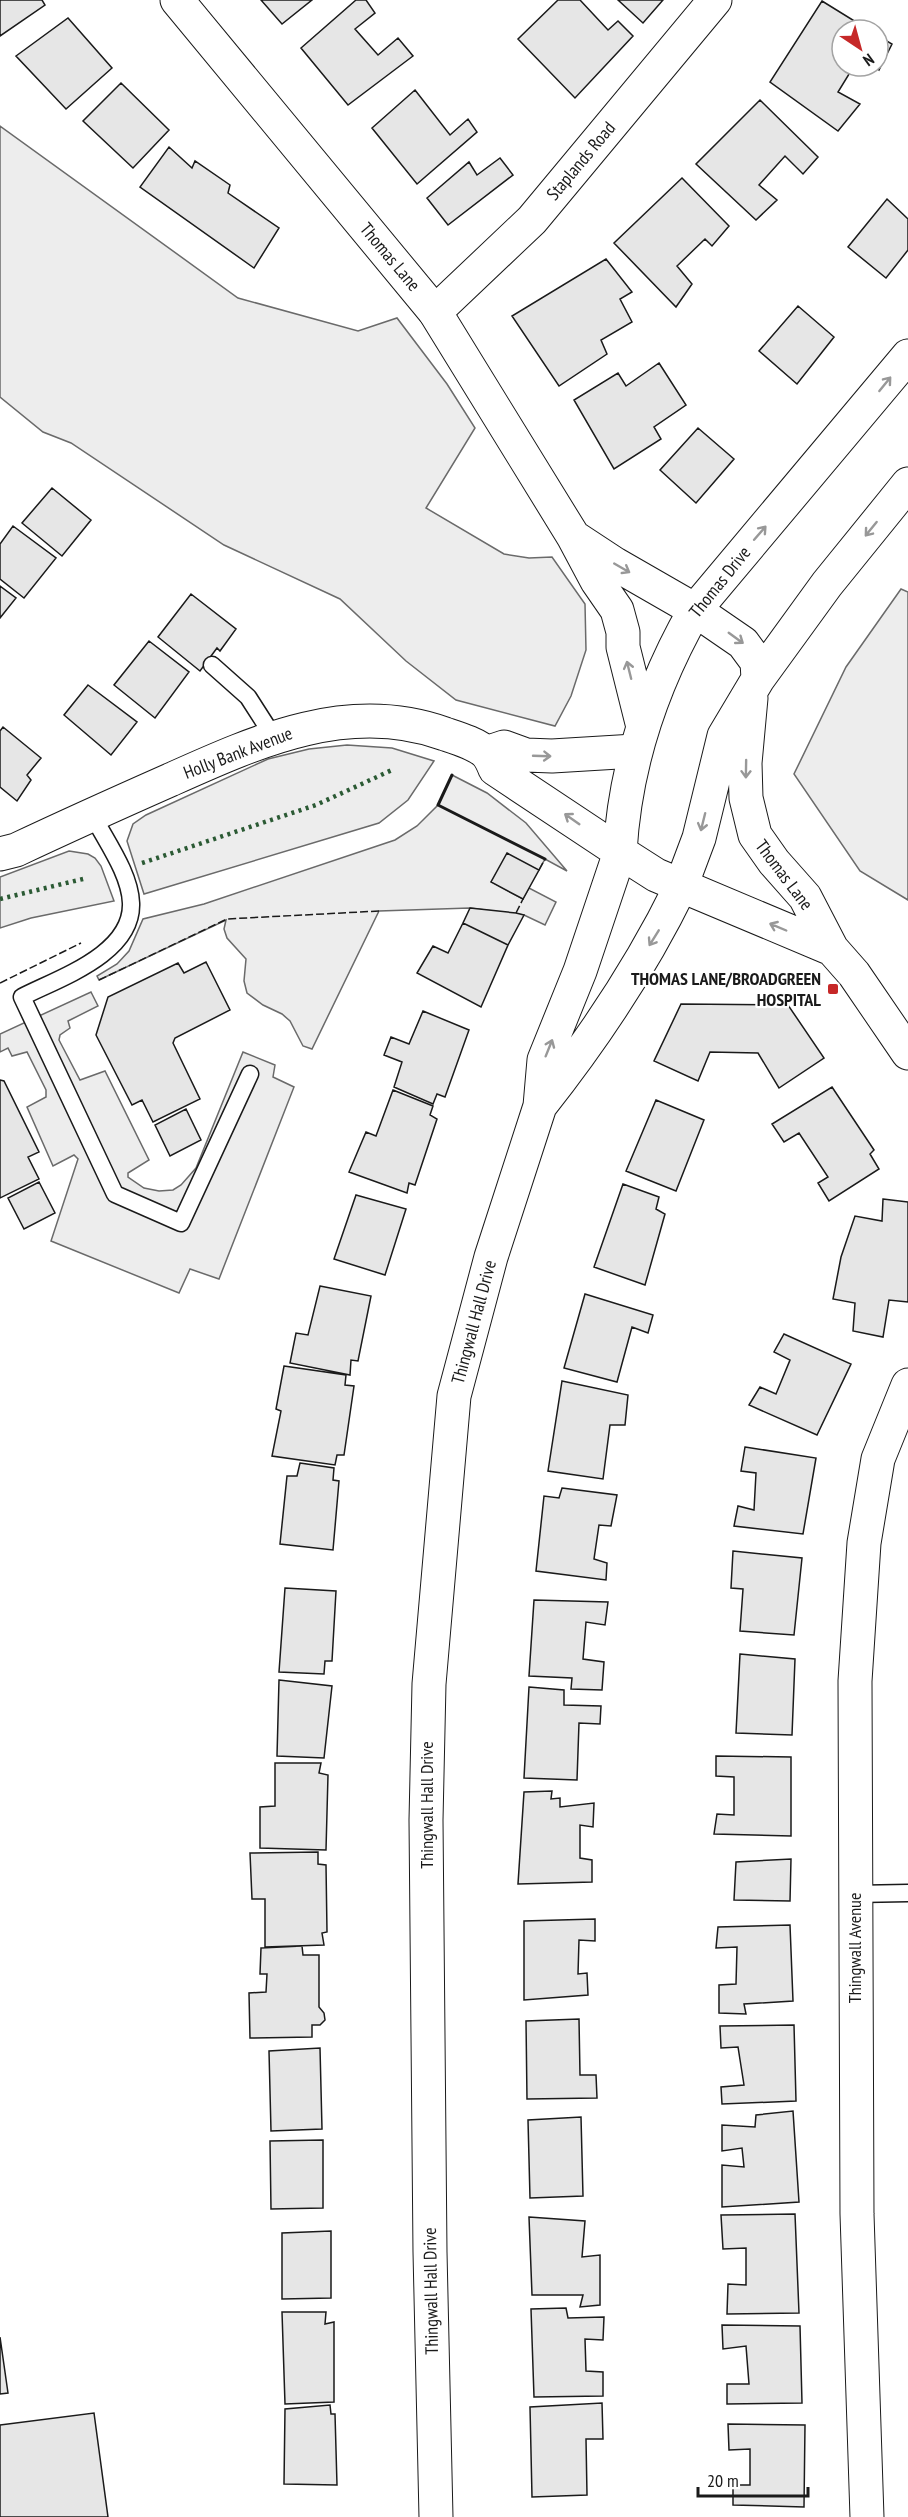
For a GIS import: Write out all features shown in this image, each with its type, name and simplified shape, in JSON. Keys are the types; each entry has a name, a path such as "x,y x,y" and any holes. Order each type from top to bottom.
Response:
{"street":[{"name":"Thomas Lane","path":"177,0 435,312 573,536 621,620 623,647 639,739"},
{"name":"Staplands Road","path":"435,312 532,220 715,0"},
{"name":"Thomas Drive","path":"620,852 622,819 639,739 675,645 695,609 908,356"},
{"path":"681,886 699,838 724,736 755,684 827,584 908,484"},
{"name":"Thomas Lane","path":"573,536 615,564 695,609 751,651 757,662 745,763 746,798 750,824 762,846 805,897 832,949 854,974 908,1053"},
{"name":"Holly Bank Avenue","path":"0,854 16,850 92,814 273,736 321,724 355,720 397,722 431,729 486,753 495,769 620,852"},
{"name":"Holly Bank Avenue","path":"486,753 504,747 526,755 552,756 639,739"},
{"name":"Thomas Lane","path":"620,852 656,875 832,949"},
{"name":"Thingwall Hall Drive","path":"436,2517 430,2252 426,1832 429,1684 454,1396 491,1257 540,1106 544,1060 580,971 620,852"},
{"name":"Thingwall Hall Drive","path":"540,1106 571,1067 644,954 681,886"},
{"name":"Thingwall Avenue","path":"867,2517 857,2214 855,1682 864,1544 878,1459 908,1385"}],"lane":[{"path":"212,665 248,697 273,736"},
{"path":"92,814 125,879 131,904 124,928 114,946 22,997 115,1194 182,1223 250,1074"},
{"path":"854,1894 908,1893"}],"shaded area":[{"path":"0,126 238,298 358,331 397,318 447,384 475,428 426,508 504,554 529,558 552,557 585,604 586,650 571,696 555,726 456,700 406,661 340,599 224,545 71,443 43,432 0,397"},
{"path":"901,589 908,592 908,900 860,871 794,774 846,667"},
{"path":"347,745 392,748 434,761 408,800 379,823 144,894 127,841 133,824 146,815 268,759 309,749"},
{"path":"452,775 487,793 526,823 567,871 545,859 539,870 492,882 523,899 529,888 556,902 545,925 524,915 470,908 379,911 312,1049 303,1046 290,1021 282,1014 263,1005 247,993 244,981 246,959 227,938 224,929 226,920 99,980 97,976 117,964 129,951 143,919 204,904 395,840 417,826 438,805"},
{"path":"69,851 88,854 95,858 101,866 114,901 31,918 0,928 0,877"},
{"path":"91,992 98,1006 68,1021 70,1028 60,1035 59,1040 80,1080 105,1071 149,1160 128,1173 128,1177 144,1188 159,1191 173,1190 181,1185 196,1168 243,1052 275,1065 273,1077 294,1087 219,1279 190,1269 179,1293 51,1241 78,1159 74,1155 53,1166 27,1107 46,1097 46,1090 27,1052 12,1056 8,1048 0,1052 0,1034"}],"building":[{"path":"0,0 42,0 45,5 0,36"},
{"path":"261,0 312,0 282,24"},
{"path":"356,0 366,0 375,13 355,29 378,55 398,38 413,56 348,105 301,48"},
{"path":"558,0 580,0 608,30 618,21 633,36 575,98 518,39"},
{"path":"618,0 663,0 643,23"},
{"path":"822,1 850,18 830,18 830,78 847,78 838,92 860,104 838,131 770,82"},
{"path":"68,18 112,68 66,109 16,56"},
{"path":"121,83 169,130 133,168 83,121"},
{"path":"415,90 450,135 468,119 477,132 417,184 372,128"},
{"path":"760,100 818,157 803,174 785,156 759,185 777,200 756,220 696,164"},
{"path":"169,147 192,168 195,161 230,185 228,193 279,228 254,268 140,187"},
{"path":"500,158 513,175 448,225 427,198 469,162 477,175"},
{"path":"682,178 729,226 712,246 705,239 677,266 692,284 676,307 614,243"},
{"path":"887,199 908,219 908,250 886,278 848,247"},
{"path":"606,259 632,292 620,299 632,322 601,340 607,354 559,386 512,316"},
{"path":"798,306 834,337 797,384 759,351"},
{"path":"659,363 686,405 654,427 661,439 614,469 574,400 618,373 626,386"},
{"path":"698,428 734,459 696,503 660,470"},
{"path":"52,488 91,520 62,556 22,523"},
{"path":"13,526 56,558 24,598 0,579 0,544"},
{"path":"0,586 16,598 0,618"},
{"path":"191,594 236,629 220,651 217,648 200,671 158,637"},
{"path":"149,641 189,672 155,718 114,685"},
{"path":"88,685 137,722 111,755 64,715"},
{"path":"3,727 41,758 27,775 31,780 17,801 0,787 0,731"},
{"path":"507,853 539,870 523,899 491,882"},
{"path":"470,908 524,915 508,945 463,923"},
{"path":"463,923 508,945 481,1007 417,973 433,946 448,953"},
{"path":"206,962 230,1010 175,1038 173,1043 200,1099 153,1122 142,1100 132,1105 96,1035 108,997 178,963 184,973"},
{"path":"681,1004 788,1005 824,1058 779,1088 758,1053 710,1052 698,1081 654,1061"},
{"path":"423,1011 469,1030 445,1097 437,1094 433,1104 394,1087 402,1062 384,1055 391,1037 409,1044"},
{"path":"0,1080 4,1081 39,1152 28,1157 39,1179 0,1198"},
{"path":"832,1087 874,1150 870,1154 879,1169 829,1201 818,1183 828,1177 799,1133 784,1142 772,1124"},
{"path":"393,1090 433,1106 430,1115 437,1119 415,1185 409,1183 407,1193 349,1172 366,1132 376,1136"},
{"path":"656,1100 704,1120 676,1191 626,1171"},
{"path":"186,1109 201,1140 170,1156 155,1125"},
{"path":"39,1182 55,1213 24,1229 8,1198"},
{"path":"623,1184 659,1197 656,1209 665,1214 645,1285 594,1267"},
{"path":"356,1195 406,1209 385,1275 334,1259"},
{"path":"883,1199 908,1202 908,1302 889,1300 883,1337 853,1331 855,1303 833,1299 841,1257 855,1216 882,1221"},
{"path":"320,1286 371,1296 358,1361 351,1360 350,1375 290,1363 296,1333 308,1335"},
{"path":"585,1294 653,1315 648,1333 632,1327 617,1382 564,1368"},
{"path":"784,1334 851,1364 817,1435 749,1405 760,1387 776,1394 790,1360 774,1352"},
{"path":"284,1366 346,1375 345,1385 354,1386 344,1455 337,1455 335,1465 272,1456 281,1411 276,1409"},
{"path":"562,1381 628,1395 625,1425 610,1425 603,1479 548,1471"},
{"path":"745,1447 816,1458 803,1534 734,1526 738,1506 754,1510 756,1473 741,1471"},
{"path":"300,1463 334,1468 333,1480 339,1481 333,1550 280,1544 287,1476 297,1476"},
{"path":"562,1488 617,1495 611,1526 599,1525 594,1559 607,1563 606,1580 536,1571 544,1496 559,1498"},
{"path":"733,1551 802,1558 794,1635 740,1631 743,1589 731,1588"},
{"path":"285,1588 336,1591 332,1661 325,1661 324,1674 279,1672"},
{"path":"534,1600 608,1602 605,1625 586,1622 583,1659 604,1662 602,1690 571,1689 572,1678 529,1676"},
{"path":"740,1654 795,1659 792,1735 736,1733"},
{"path":"279,1680 332,1686 324,1758 277,1756"},
{"path":"529,1687 564,1690 564,1705 601,1706 600,1724 579,1723 577,1780 524,1778"},
{"path":"716,1756 791,1757 791,1836 714,1834 717,1814 734,1815 734,1777 716,1776"},
{"path":"275,1763 321,1763 319,1773 328,1775 326,1850 260,1848 260,1807 275,1806"},
{"path":"552,1791 551,1799 560,1798 560,1807 594,1803 593,1827 580,1825 580,1858 592,1860 592,1882 518,1884 524,1792"},
{"path":"318,1852 318,1864 326,1865 327,1932 322,1933 324,1945 265,1947 265,1899 252,1899 250,1853"},
{"path":"791,1859 790,1901 734,1900 736,1862"},
{"path":"595,1919 595,1941 579,1940 578,1974 587,1973 588,1995 524,2000 524,1921"},
{"path":"790,1925 793,2001 744,2004 746,2014 719,2013 719,1985 736,1984 737,1947 716,1948 718,1927"},
{"path":"302,1946 303,1955 319,1955 319,2007 324,2013 325,2020 320,2025 312,2025 312,2037 250,2038 249,1993 266,1992 267,1974 260,1974 261,1948"},
{"path":"579,2019 580,2075 596,2075 597,2098 527,2099 526,2021"},
{"path":"794,2025 796,2101 722,2104 721,2087 744,2085 738,2047 721,2048 720,2026"},
{"path":"320,2048 322,2129 271,2131 269,2051"},
{"path":"793,2111 799,2202 722,2207 722,2165 744,2167 742,2148 722,2151 722,2125 755,2127 756,2115"},
{"path":"581,2117 583,2196 530,2198 528,2120"},
{"path":"323,2140 323,2208 271,2209 270,2141"},
{"path":"795,2214 799,2313 727,2314 728,2284 746,2285 746,2248 723,2249 721,2215"},
{"path":"529,2217 585,2221 582,2257 600,2255 600,2305 580,2307 583,2295 532,2295"},
{"path":"331,2231 331,2298 282,2299 282,2233"},
{"path":"566,2308 568,2318 604,2317 603,2340 585,2339 586,2371 603,2372 603,2396 534,2397 531,2309"},
{"path":"282,2312 326,2312 325,2324 334,2322 334,2402 285,2404"},
{"path":"722,2325 800,2326 802,2403 727,2404 727,2384 749,2384 746,2346 723,2349"},
{"path":"0,2337 8,2393 0,2394"},
{"path":"602,2403 603,2439 586,2439 587,2495 532,2497 530,2407"},
{"path":"330,2405 331,2414 335,2414 337,2485 284,2484 285,2409"},
{"path":"94,2413 108,2517 0,2517 0,2425"},
{"path":"728,2424 805,2425 804,2507 733,2505 733,2485 750,2485 750,2449 729,2450"}],"hedge":[{"path":"142,863 316,805 392,770"},
{"path":"0,899 87,878"}],"fence":[{"path":"539,870 545,859"},
{"path":"516,913 523,899"},
{"path":"99,980 227,919 379,911"},
{"path":"0,983 81,943"}],"wall":[{"path":"452,775 438,805 545,859"}],"place":[{"name":"THOMAS LANE/BROADGREEN HOSPITAL","path":"833,989"}]}
